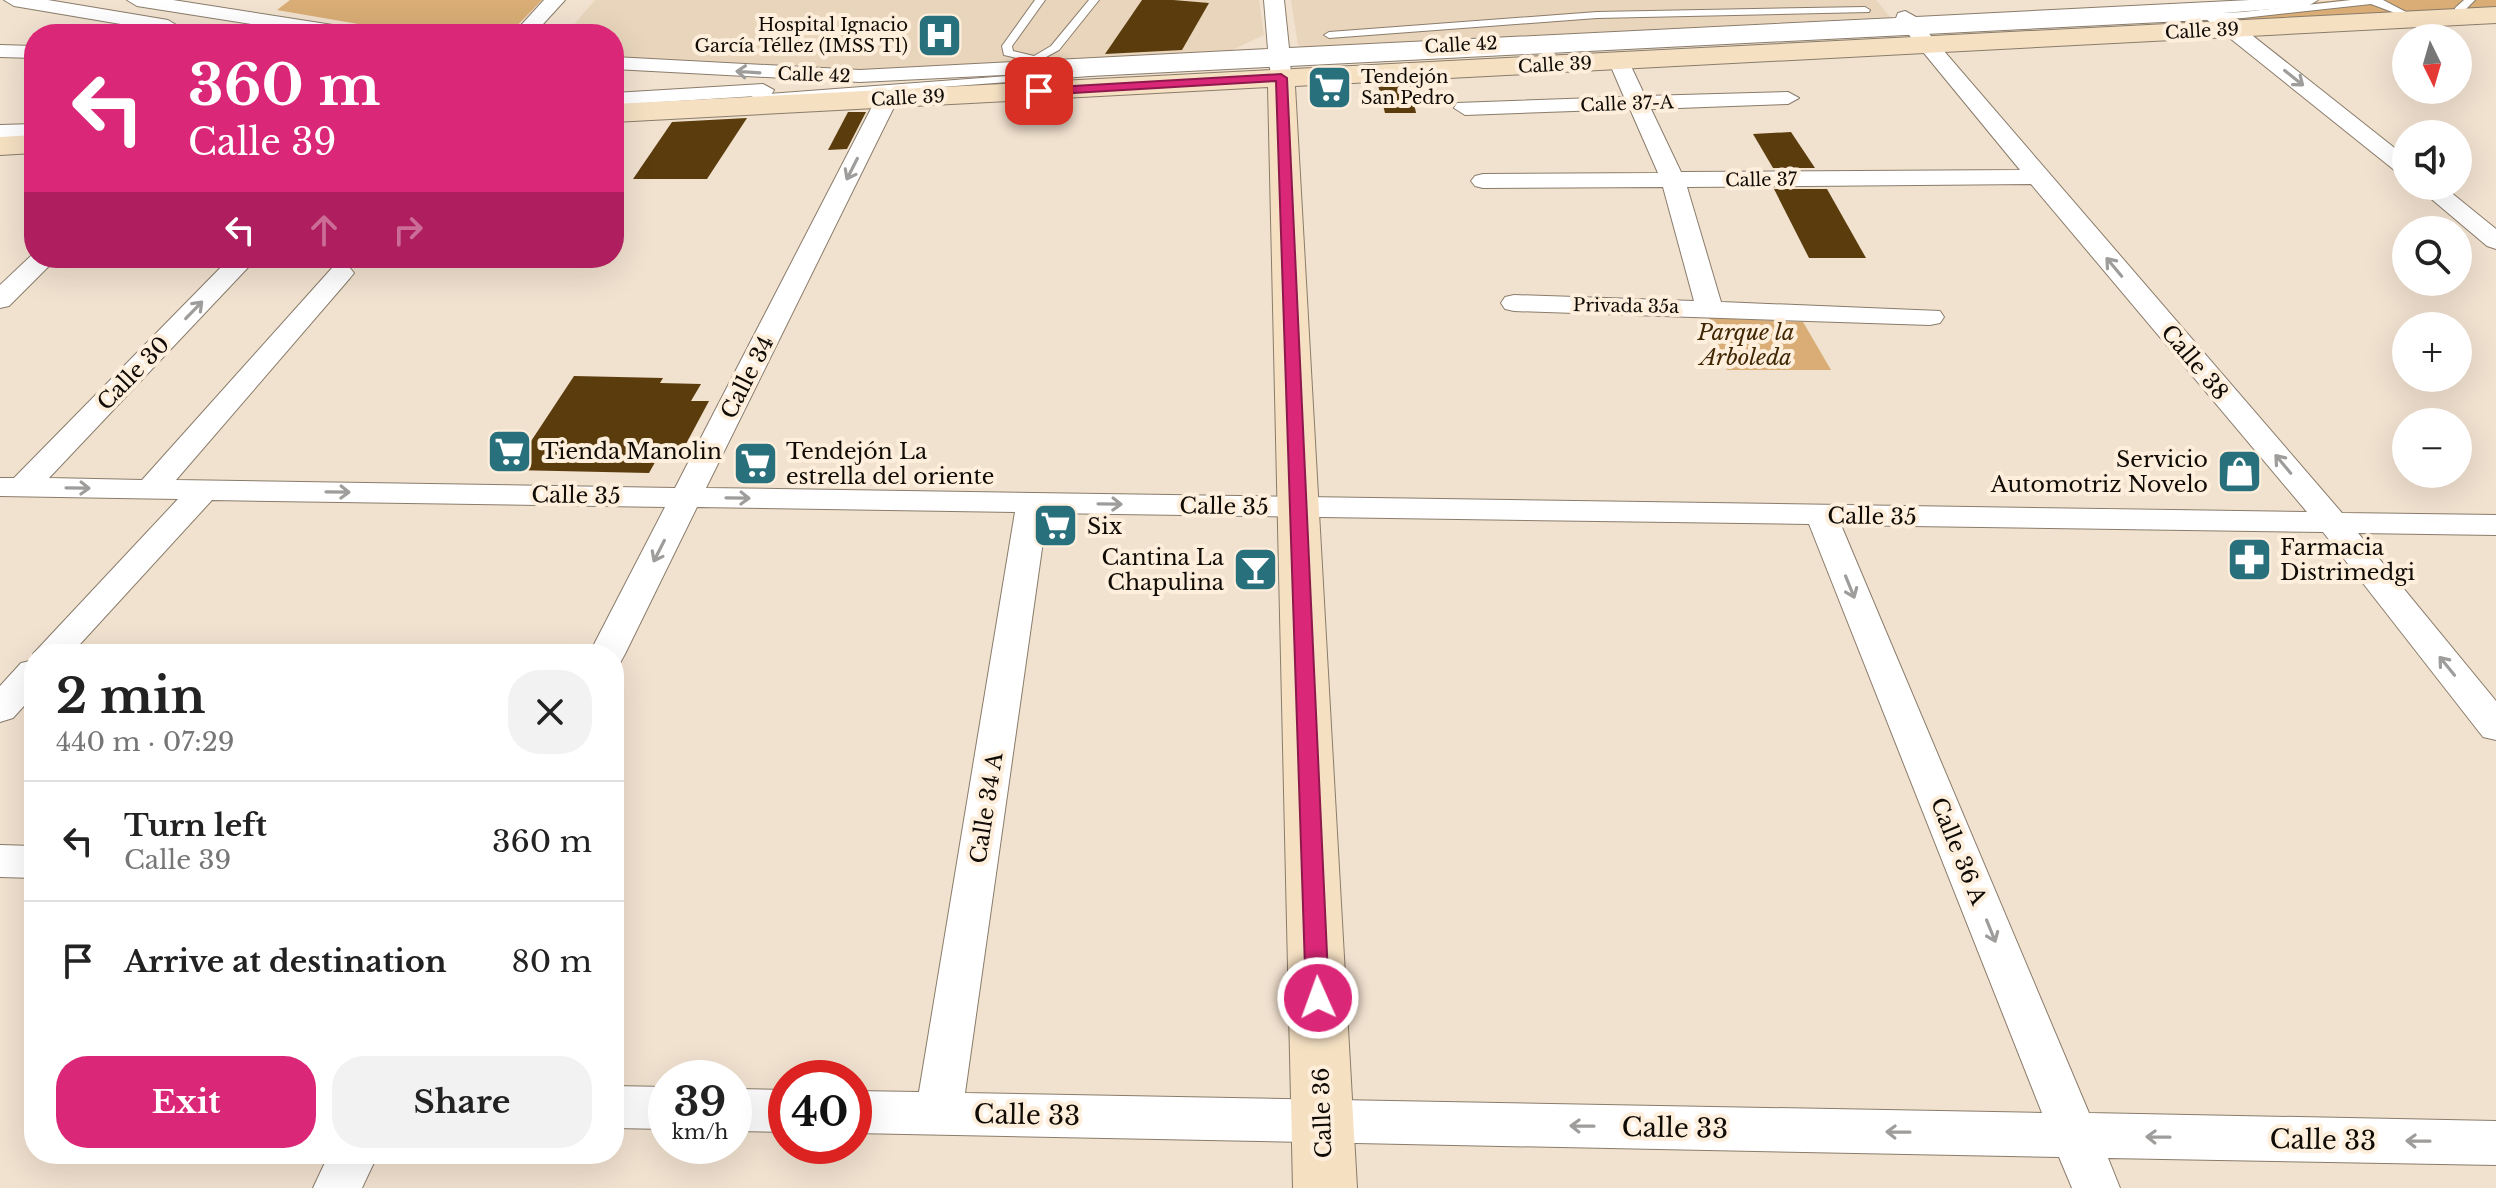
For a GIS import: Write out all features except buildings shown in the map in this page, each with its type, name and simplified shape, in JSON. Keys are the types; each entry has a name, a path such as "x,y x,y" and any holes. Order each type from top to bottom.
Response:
{"main road":[{"name":"Calle 39","path":"624,110 887,99 1281,66 1920,35 2215,15 2487,6"},
{"name":"Calle 36","path":"1281,66 1325,1188"},
{"path":"0,146 24,145"}],"street":[{"path":"137,0 289,24"},
{"path":"532,24 555,0"},
{"path":"557,24 579,0"},
{"path":"1274,0 1281,66"},
{"name":"Calle 38","path":"1891,0 2333,523 2496,727"},
{"path":"1920,35 2215,15 2308,0"},
{"path":"19,6 149,24"},
{"path":"2215,15 2392,157"},
{"path":"1617,49 1673,180 1709,308"},
{"path":"0,51 24,52"},
{"name":"Calle 42","path":"624,64 826,76 1028,63 1281,66"},
{"path":"624,98 751,92 826,76"},
{"name":"Calle 37-A","path":"1465,108 1788,98"},
{"name":"Calle 34","path":"612,644 887,99"},
{"path":"0,132 24,131"},
{"name":"Calle 37","path":"1483,181 2038,177"},
{"path":"2445,200 2496,241"},
{"path":"0,300 34,268"},
{"name":"Calle 30","path":"12,487 234,268"},
{"path":"151,489 341,273"},
{"name":"Privada 35a","path":"1514,303 1930,317"},
{"name":"Calle 35","path":"12,487 2496,525"},
{"path":"60,644 204,490"},
{"name":"Calle 34 A","path":"939,1113 1032,503"},
{"name":"Calle 36 A","path":"1821,515 2096,1188"},
{"path":"0,709 24,683"},
{"path":"0,861 24,862"},
{"path":"624,1107 648,1108"},
{"name":"Calle 33","path":"872,1112 2496,1143"},
{"path":"337,1188 349,1164"}],"lane":[{"path":"1040,0 1007,46 1008,53 1028,63 1055,48 1094,0"},
{"path":"2215,15 2376,1 2403,13"},
{"path":"2215,15 2403,13 2487,6"},
{"path":"1329,35 1597,15 1865,10"},
{"path":"1597,15 1617,49"},
{"path":"624,109 1281,66 1920,35"},
{"path":"0,139 24,138"}],"shaded area":[{"name":"Hospital Ignacio García Téllez (IMSS T1)","path":"595,0 1259,0 1264,35 1232,50 838,71 624,60 624,24 575,24"},
{"path":"1291,0 1876,0 1890,17 1306,47 1298,45"}],"green space":[{"path":"290,0 542,0 519,24 358,24 277,10"},
{"path":"2340,0 2496,0 2496,12 2236,25 2220,11"},
{"name":"Parque la Arboleda","path":"1709,318 1803,322 1831,370 1727,370"}],"place":[{"name":"Hospital Ignacio García Téllez (IMSS T1)","path":"939,35"},
{"name":"Tendejón San Pedro","path":"1330,87"},
{"name":"Tienda Manolin","path":"510,451"},
{"name":"Tendejón La estrella del oriente","path":"755,464"},
{"name":"Servicio Automotriz Novelo","path":"2239,472"},
{"name":"Six","path":"1056,526"},
{"name":"Farmacia Distrimedgi","path":"2249,560"},
{"name":"Cantina La Chapulina","path":"1255,570"}],"route":[{"path":"1039,91 1281,78 1318,998"}]}
